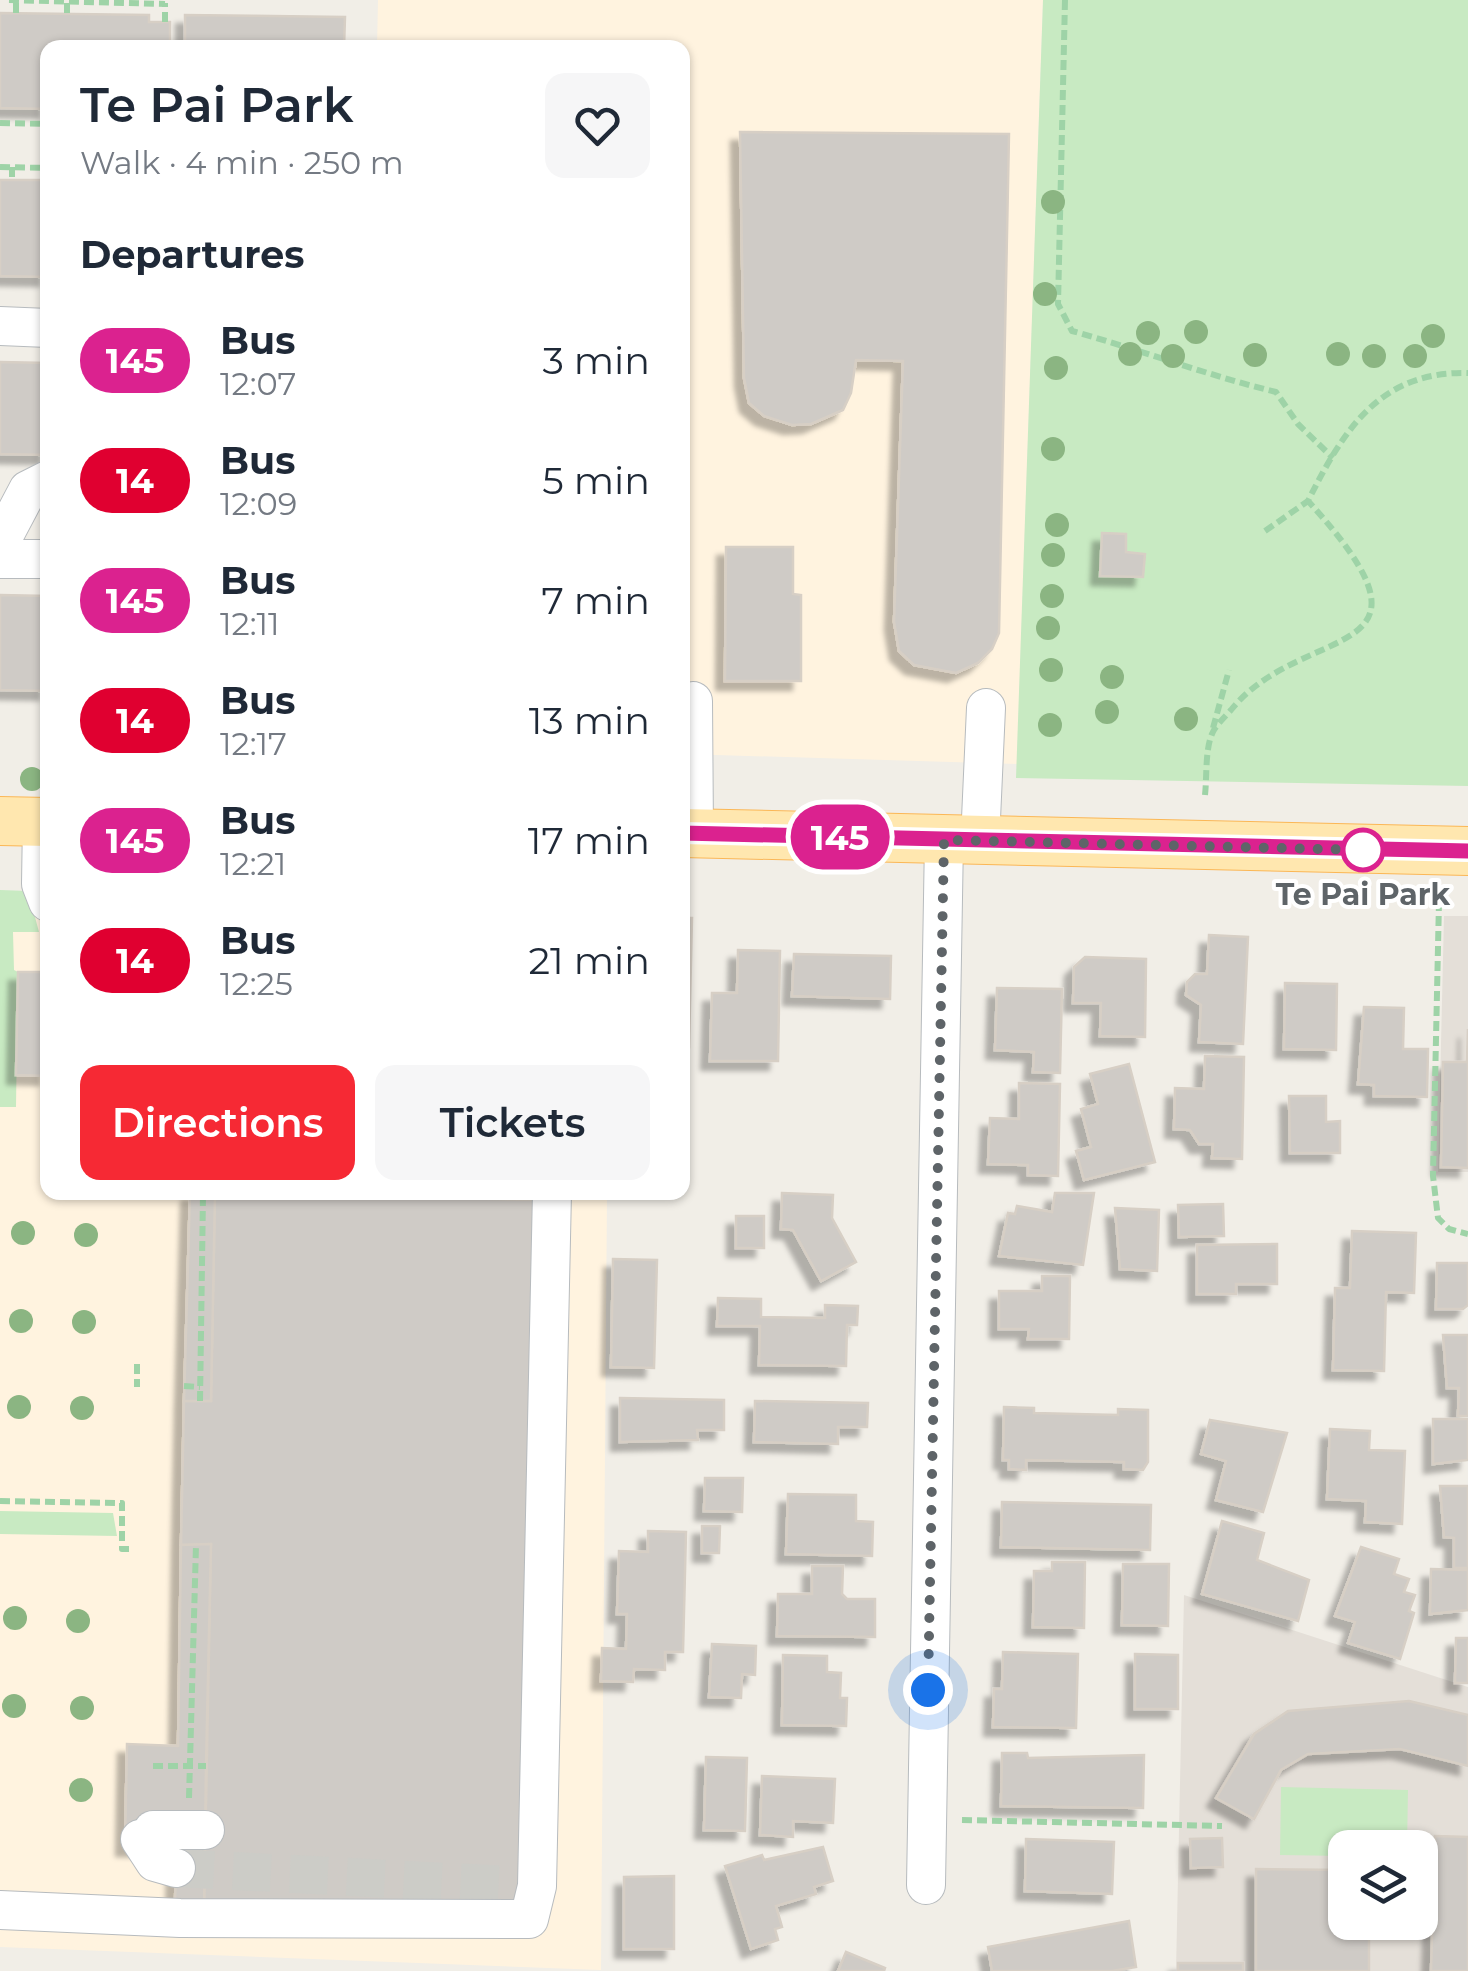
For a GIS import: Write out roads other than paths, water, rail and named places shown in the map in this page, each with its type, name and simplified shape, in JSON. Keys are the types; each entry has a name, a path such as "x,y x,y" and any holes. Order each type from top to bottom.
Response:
{"main road":[{"path":"690,833 1468,851"}],"street":[{"path":"0,326 40,328"},
{"path":"0,543 28,490 40,484"},
{"path":"0,559 40,560"},
{"path":"690,780 693,701"},
{"path":"926,1885 962,840 986,708"},
{"path":"30,822 40,878"},
{"path":"0,1910 180,1918 523,1921 535,1908 532,1886 552,1200"},
{"path":"172,1832 155,1862 176,1868"}],"tunnel":[{"path":"176,1868 527,1886"}],"place":[{"name":"Te Pai Park","path":"1363,850"}]}
